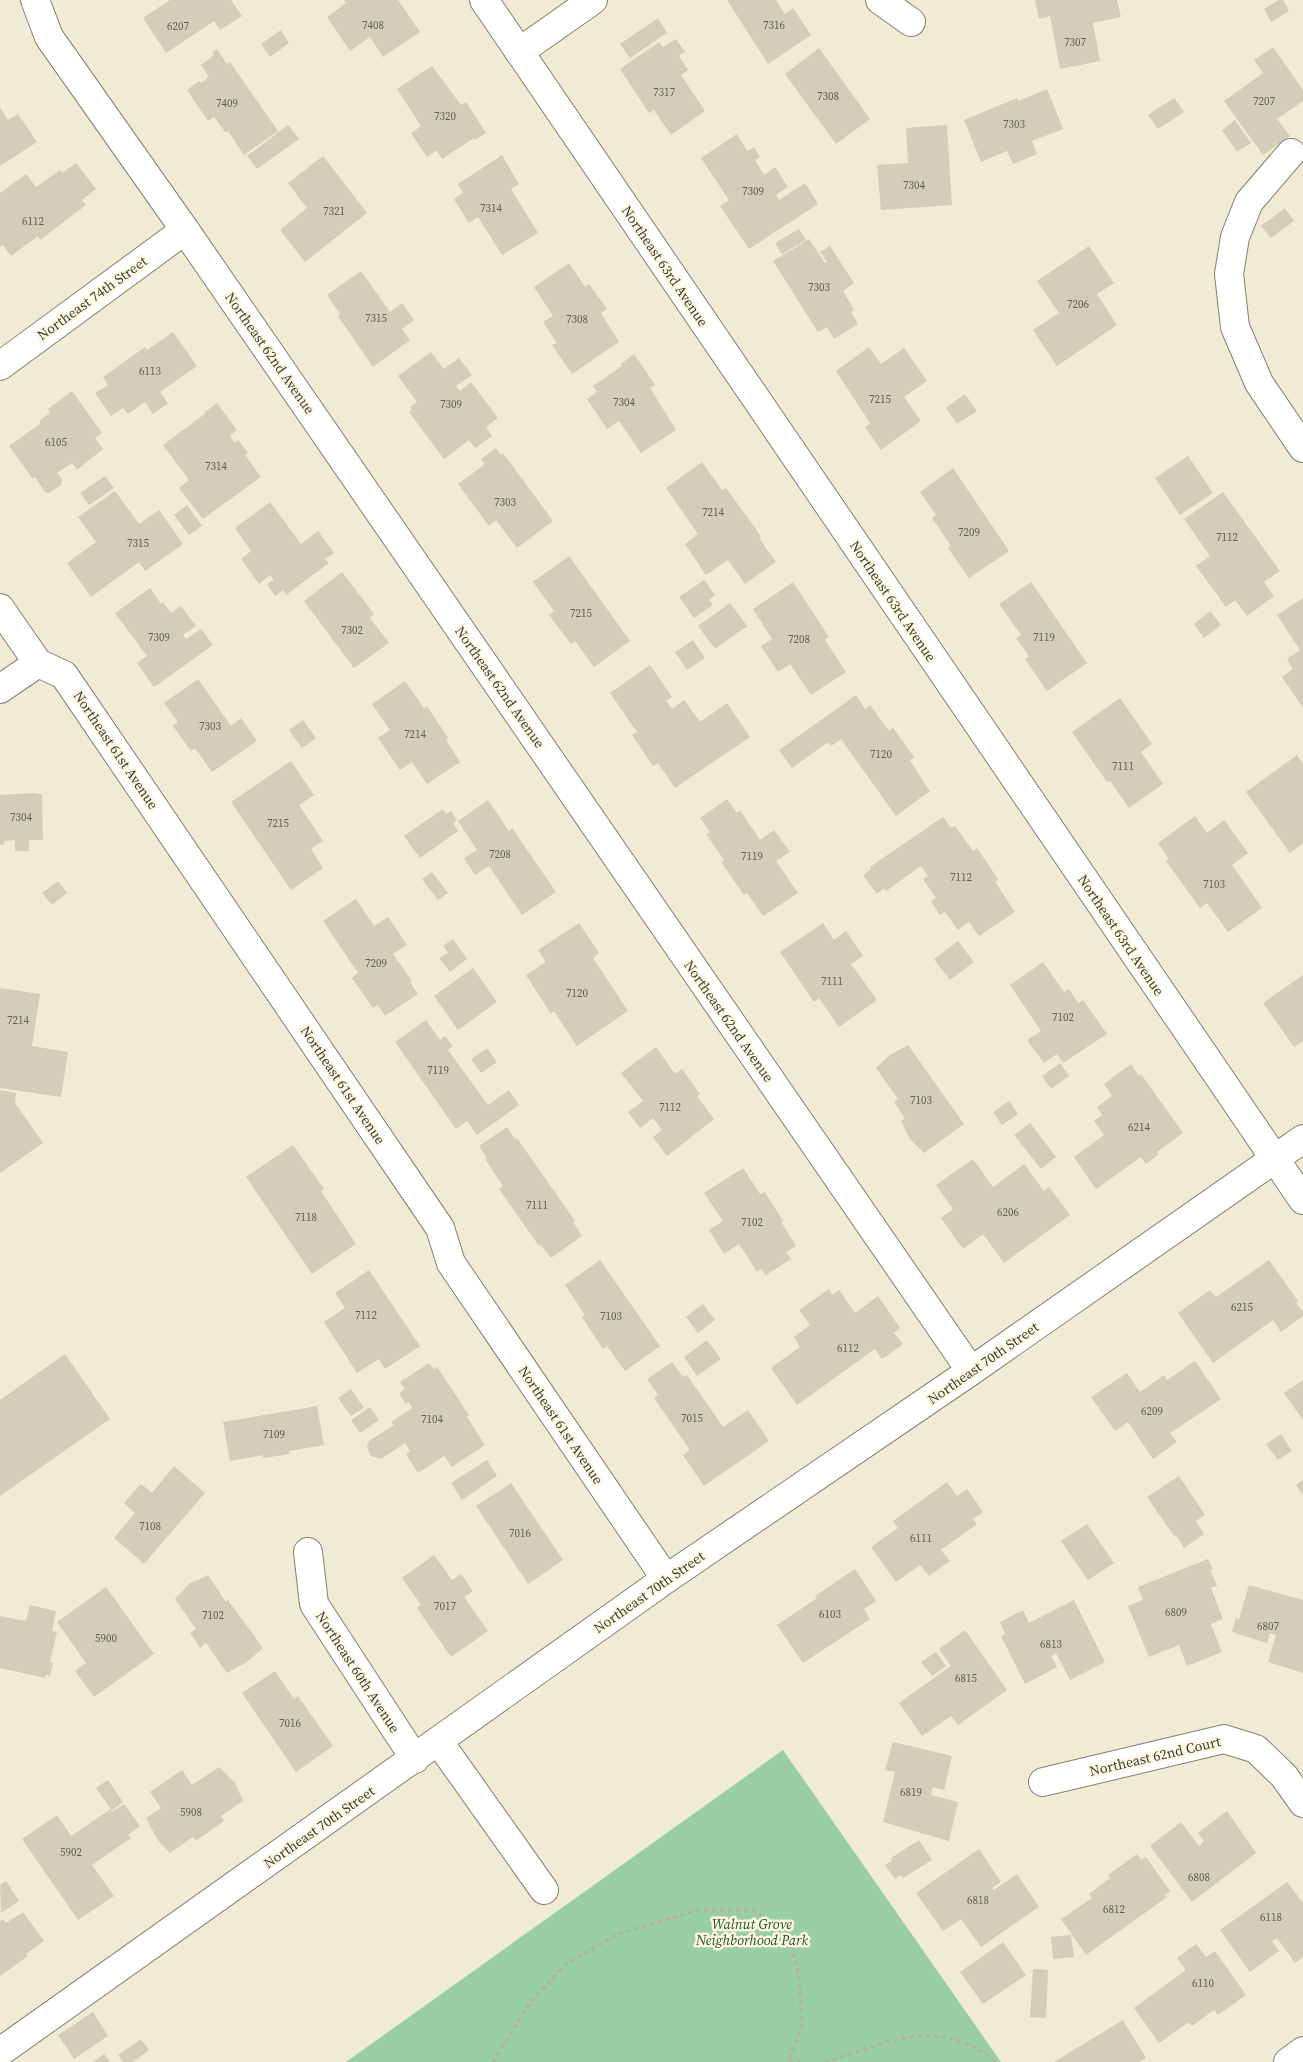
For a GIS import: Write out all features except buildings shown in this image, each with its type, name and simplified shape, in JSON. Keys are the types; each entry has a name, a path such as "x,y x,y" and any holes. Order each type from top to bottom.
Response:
{"street":[{"name":"Northeast 62nd Avenue","path":"35,0 49,37 185,230 971,1371"},
{"name":"Northeast 63rd Avenue","path":"484,0 1303,1200"},
{"path":"519,52 593,0"},
{"path":"880,0 911,22"},
{"path":"1290,153 1248,202 1235,237 1229,274 1235,327 1259,382 1303,448"},
{"name":"Northeast 74th Street","path":"0,366 185,230"},
{"name":"Northeast 61st Avenue","path":"0,608 38,662 64,675 440,1228 451,1263 666,1579"},
{"path":"0,689 38,662"},
{"name":"Northeast 70th Street","path":"0,2052 666,1579 971,1371 1303,1139"},
{"name":"Northeast 60th Avenue","path":"308,1552 314,1604 415,1759"},
{"name":"Northeast 62nd Court","path":"1043,1782 1224,1739 1256,1749 1284,1776 1303,1803"},
{"path":"439,1742 544,1890"},
{"path":"1288,2062 1303,2051"}],"path":[{"path":"493,2062 528,2004 566,1964 618,1934 698,1910 755,1911 789,1934 799,1978 802,2026 789,2061 800,2062"},
{"path":"825,2062 884,2042 916,2036 950,2038 968,2044 995,2062"}],"green space":[{"name":"Walnut Grove Neighborhood Park","path":"783,1750 1001,2062 346,2062"}]}
